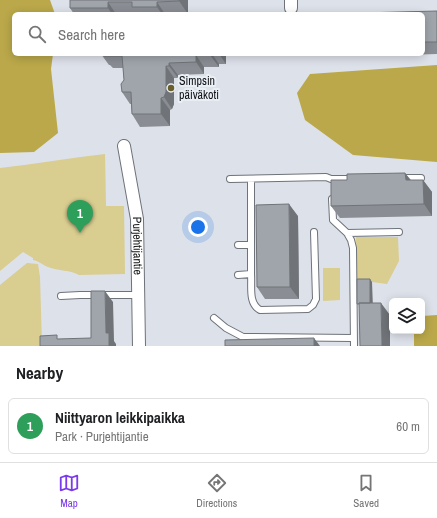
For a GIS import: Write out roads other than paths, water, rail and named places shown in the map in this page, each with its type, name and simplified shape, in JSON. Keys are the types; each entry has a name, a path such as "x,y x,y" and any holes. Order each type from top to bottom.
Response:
{"street":[{"name":"Purjehtijantie","path":"124,146 137,219 140,346"}],"lane":[{"path":"230,179 326,177 331,179 361,179"},
{"path":"398,178 421,178"},
{"path":"251,179 252,303 255,307 260,310 308,309 313,305 316,299 314,232"},
{"path":"331,179 331,186"},
{"path":"332,194 333,220 347,233 353,248 354,346"},
{"path":"347,233 399,232"},
{"path":"238,245 251,245"},
{"path":"238,275 252,274"},
{"path":"61,296 138,295"},
{"path":"214,318 226,328 243,338 354,338"}],"place":[{"name":"Simpsin päiväkoti","path":"171,88"},
{"name":"Niittyaron leikkipaikka","path":"80,233"}]}
